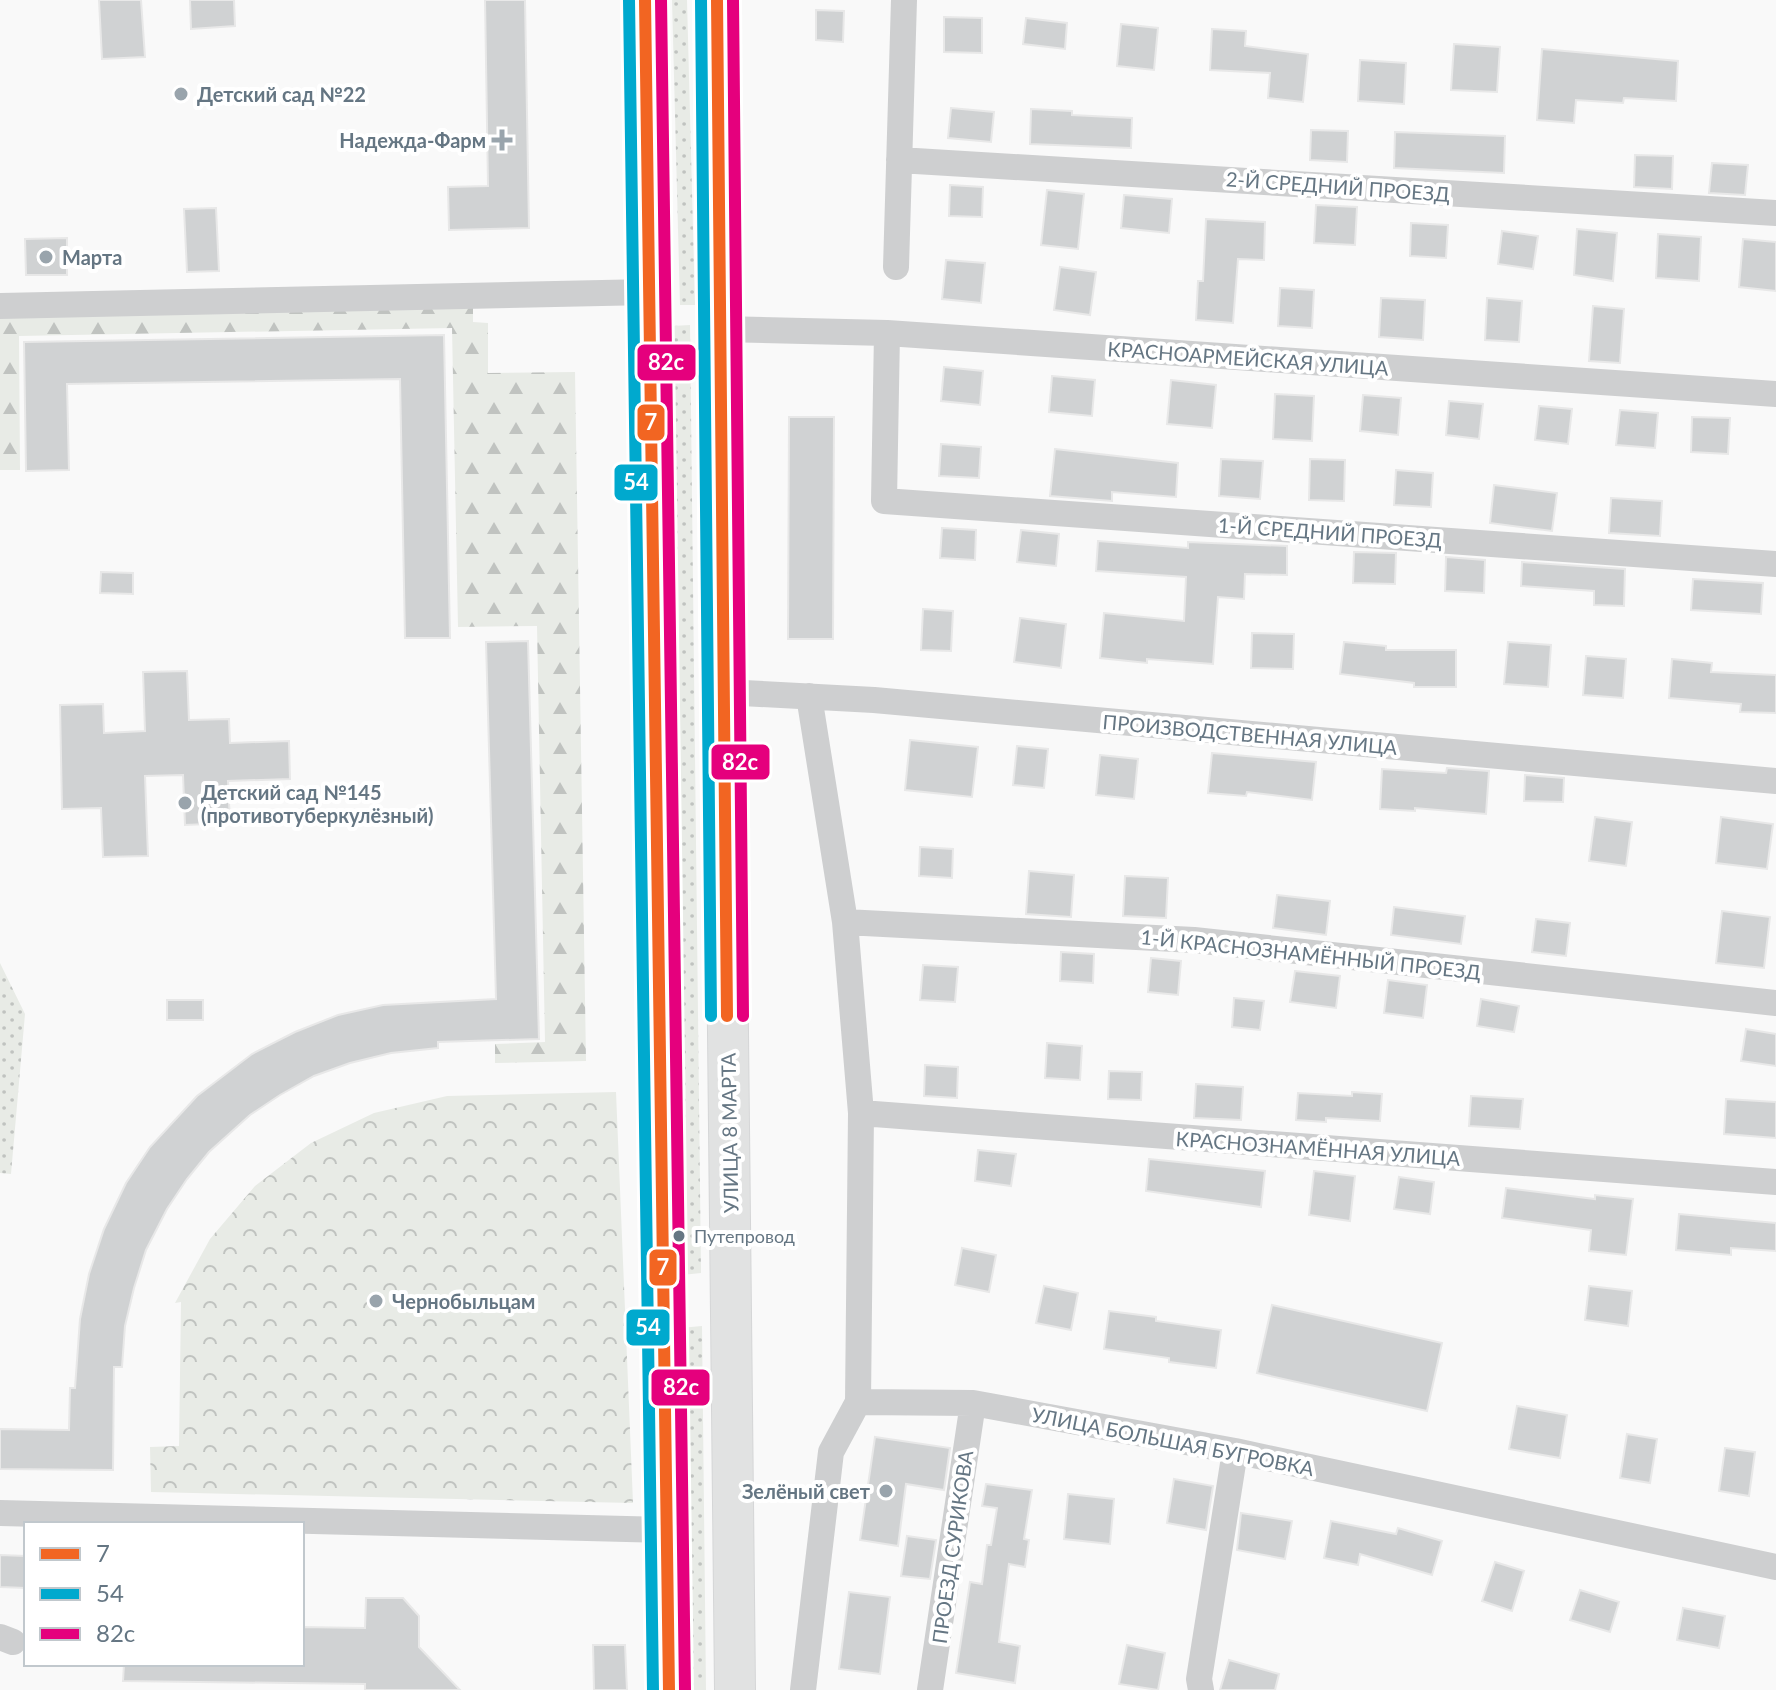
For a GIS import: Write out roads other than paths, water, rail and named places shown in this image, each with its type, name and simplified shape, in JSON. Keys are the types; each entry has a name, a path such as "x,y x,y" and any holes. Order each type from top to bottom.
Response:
{"main road":[{"path":"645,0 669,1690"},
{"name":"УЛИЦА 8 МАРТА","path":"717,0 735,1690"}],"street":[{"path":"896,267 904,0"},
{"name":"2-Й СРЕДНИЙ ПРОЕЗД","path":"899,160 1776,213"},
{"path":"0,306 649,292"},
{"name":"КРАСНОАРМЕЙСКАЯ УЛИЦА","path":"720,329 887,333 1776,394"},
{"name":"1-Й СРЕДНИЙ ПРОЕЗД","path":"887,333 884,501 1776,564"},
{"name":"ПРОИЗВОДСТВЕННАЯ УЛИЦА","path":"724,692 874,700 1776,781"},
{"path":"803,1690 831,1452 858,1402 861,1113 845,922 809,696"},
{"name":"1-Й КРАСНОЗНАМЁННЫЙ ПРОЕЗД","path":"845,922 1194,940 1776,1003"},
{"name":"КРАСНОЗНАМЁННАЯ УЛИЦА","path":"861,1113 1776,1182"},
{"name":"УЛИЦА БОЛЬШАЯ БУГРОВКА","path":"858,1402 973,1403 1235,1451 1776,1567"},
{"name":"ПРОЕЗД СУРИКОВА","path":"930,1690 973,1403"},
{"path":"1201,1690 1199,1679 1235,1451"},
{"path":"0,1513 666,1530"}],"place":[{"name":"Детский сад №22","path":"181,94"},
{"name":"Надежда-Фарм","path":"502,140"},
{"name":"Марта","path":"46,257"},
{"name":"Детский сад №145 (противотуберкулёзный)","path":"185,803"},
{"name":"Путепровод","path":"679,1236"},
{"name":"Чернобыльцам","path":"376,1301"},
{"name":"Зелёный свет","path":"886,1491"}]}
